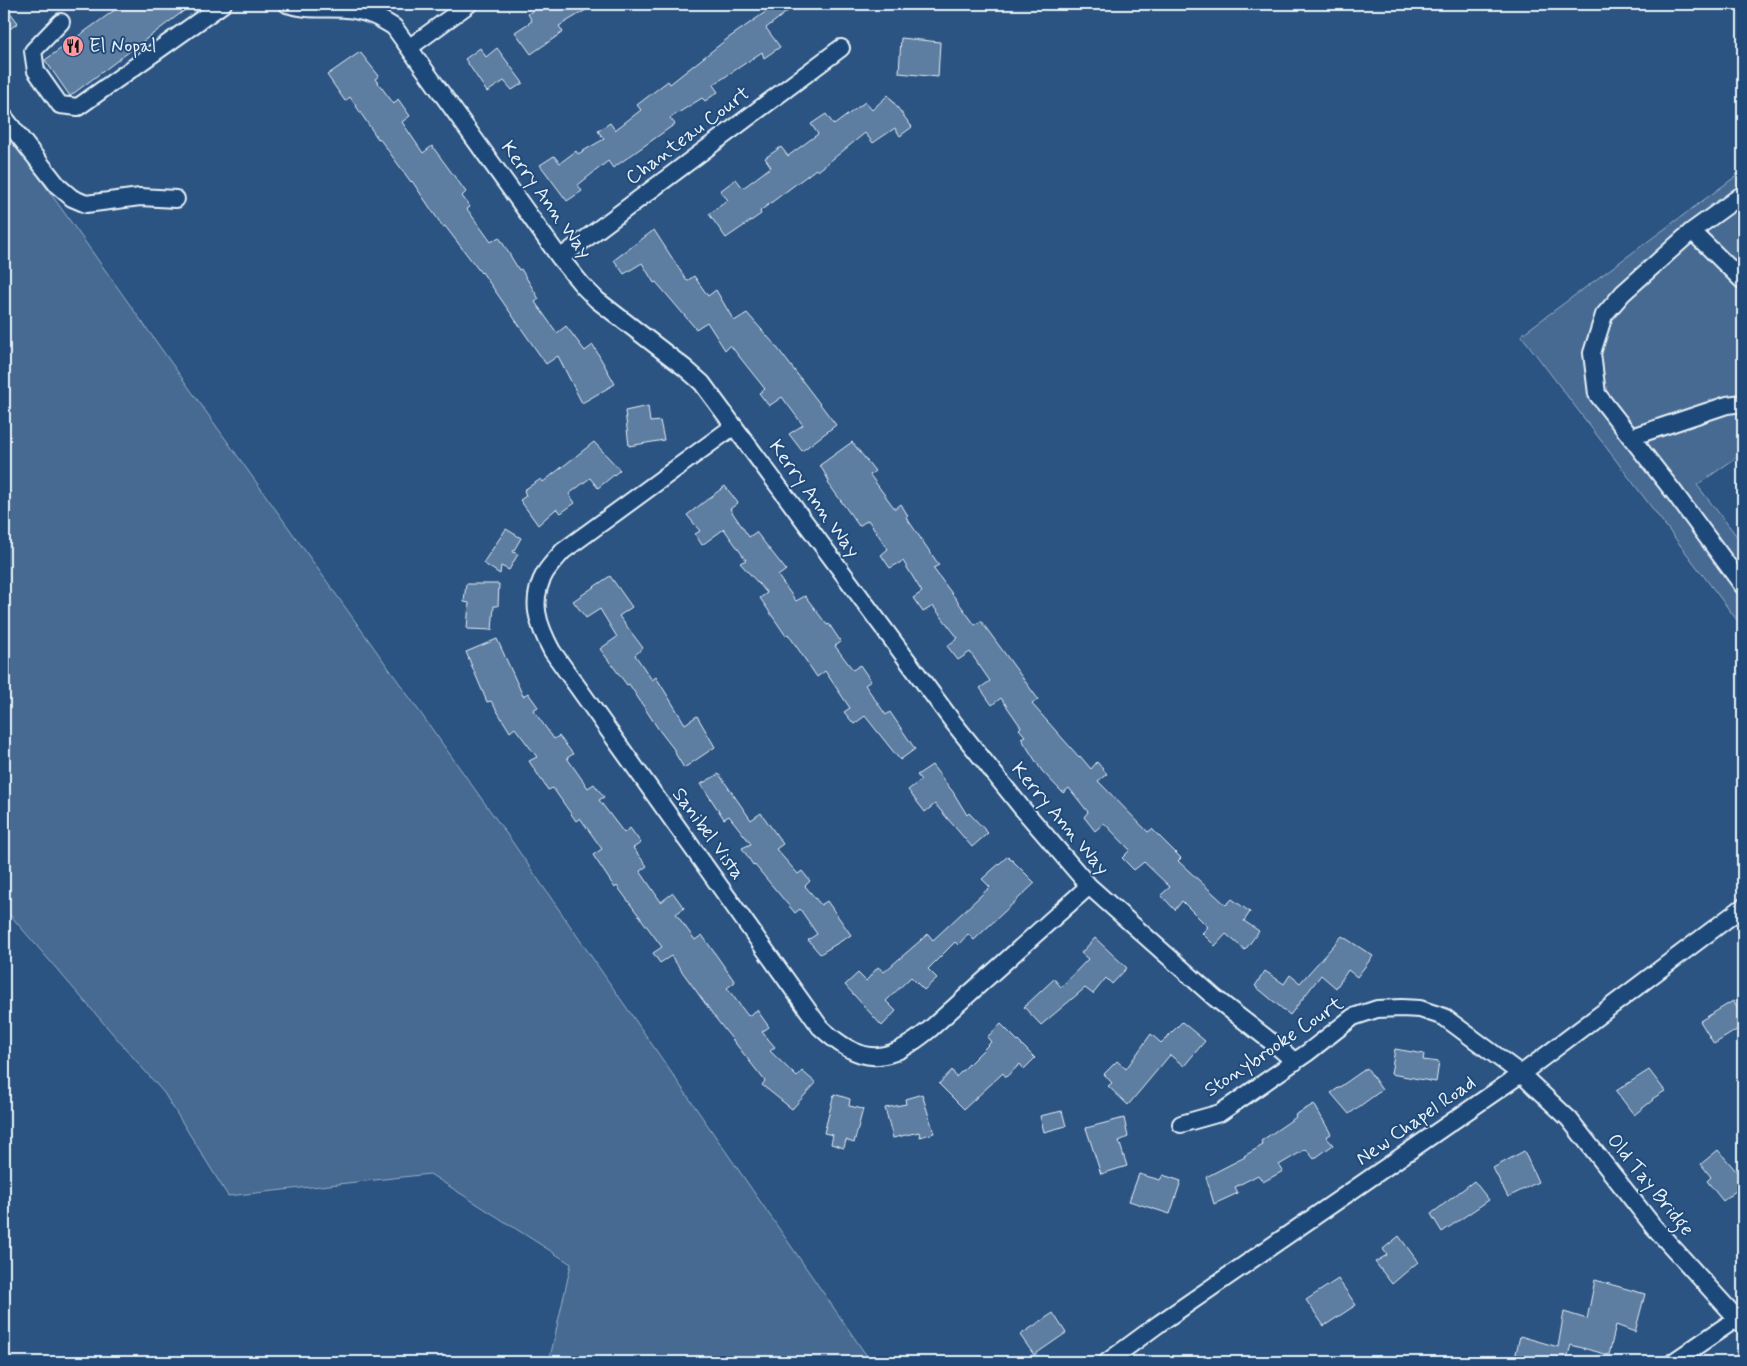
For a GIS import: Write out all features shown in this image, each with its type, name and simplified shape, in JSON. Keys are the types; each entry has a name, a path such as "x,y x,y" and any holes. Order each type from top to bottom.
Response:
{"street":[{"path":"61,22 32,51 36,71 60,105 78,107 223,4"},
{"name":"Kerry Ann Way","path":"287,4 307,9 353,9 372,14 394,27 560,258 597,300 702,382 953,722 1021,807 1089,886 1215,998 1295,1062"},
{"path":"410,47 469,4"},
{"name":"Chanteau Court","path":"560,258 841,48"},
{"path":"4,117 58,186 72,198 86,204 140,197 176,199"},
{"path":"1743,194 1692,231 1623,293 1604,315 1592,352 1597,394 1743,586"},
{"path":"1692,231 1743,281"},
{"path":"1631,437 1727,405 1743,403"},
{"name":"Sanibel Vista","path":"734,426 563,551 545,573 538,592 536,613 543,634 552,651 820,1027 836,1042 854,1052 874,1056 894,1054 910,1045 929,1030 1089,886"},
{"name":"New Chapel Road","path":"1107,1362 1160,1323 1521,1074 1743,907"},
{"name":"Stonybrooke Court","path":"1181,1124 1220,1113 1295,1062 1353,1017 1377,1010 1420,1010 1444,1017 1521,1074"},
{"name":"Old Tay Bridge","path":"1521,1074 1569,1119 1654,1227 1740,1322"},
{"path":"1673,1362 1740,1322"}],"shaded area":[{"path":"4,128 511,840 871,1362 549,1362 571,1264 430,1174 228,1196 164,1093 4,908"},
{"path":"1743,171 1743,453 1697,485 1743,544 1743,628 1521,335"}],"building":[{"path":"4,4 18,23 4,33"},
{"path":"123,4 193,4 70,96 45,60"},
{"path":"542,4 596,4 559,26 563,32 531,54 515,32 532,21 528,14"},
{"path":"777,4 797,4 766,28 780,47 764,58 762,52 713,85 718,92 705,101 702,98 670,118 675,124 613,168 608,161 578,185 582,191 567,201 540,165 554,156 560,163 576,151 578,154 604,139 598,131 610,123 615,130 641,110 637,105 668,81 670,84 727,39"},
{"path":"901,38 940,42 938,77 899,73"},
{"path":"480,48 486,57 497,48 523,83 512,90 504,81 487,92 465,59"},
{"path":"360,52 379,76 375,79 394,104 398,99 410,116 402,122 423,153 432,146 466,192 462,196 470,207 467,209 491,242 499,237 539,299 535,302 557,333 566,326 585,351 593,345 615,384 582,403 558,356 546,364 482,272 445,226 443,227 412,181 378,139 350,97 345,101 327,75"},
{"path":"888,95 912,127 900,136 895,128 873,143 865,133 818,171 816,169 760,211 761,214 726,238 709,214 728,200 720,191 736,179 743,188 771,167 765,158 781,147 788,156 818,134 811,124 826,114 834,125 865,102 872,110"},
{"path":"654,230 687,281 694,276 708,296 716,290 734,321 747,313 775,345 836,425 802,451 789,434 803,425 782,397 769,406 759,393 765,389 730,345 725,350 707,322 696,329 656,282 654,283 642,263 624,274 614,260"},
{"path":"648,406 650,422 660,421 664,440 629,446 625,411"},
{"path":"594,442 620,470 598,488 590,478 569,494 575,503 561,513 556,509 538,525 520,500 526,496 524,490 541,479 543,482"},
{"path":"852,442 875,471 870,475 895,509 901,504 908,516 906,517 939,565 933,568 975,625 981,621 1038,699 1032,704 1091,769 1097,762 1107,774 1098,781 1148,832 1152,829 1181,858 1178,861 1226,905 1232,899 1250,912 1244,921 1259,931 1245,950 1226,934 1215,946 1202,933 1208,927 1182,901 1175,910 1161,895 1170,887 1144,862 1134,870 1122,858 1130,850 1104,823 1095,831 1084,817 1088,812 1069,788 1063,793 1042,771 1021,738 1025,736 1019,729 1021,727 1001,698 992,705 980,688 990,681 970,652 958,660 947,646 958,638 933,606 923,612 913,598 922,592 903,561 890,568 881,555 888,549 868,520 859,526 828,483 829,481 820,465"},
{"path":"725,486 738,503 730,509 749,537 756,532 786,570 778,576 796,601 805,596 827,625 829,624 841,642 835,646 853,670 860,665 871,681 865,685 886,715 890,712 915,749 900,760 865,716 854,724 844,712 850,708 825,671 817,677 788,634 786,636 760,598 767,593 740,563 746,560 724,529 702,545 695,534 700,531 687,515"},
{"path":"506,529 521,538 513,552 518,554 509,570 501,566 500,574 483,563"},
{"path":"610,576 632,607 619,616 643,648 635,655 652,680 656,677 685,724 697,716 715,747 684,768 676,752 629,684 627,685 600,649 617,637 600,609 586,618 573,601"},
{"path":"466,584 499,584 498,606 494,606 492,630 467,629 469,603 464,602"},
{"path":"497,639 523,696 528,693 538,707 533,710 554,739 559,736 573,754 567,758 588,788 594,784 604,797 599,800 624,833 630,828 641,843 633,848 647,866 640,871 661,902 673,893 684,908 676,914 695,940 702,935 735,982 727,988 748,1016 757,1010 769,1027 762,1032 775,1047 770,1051 797,1077 802,1071 816,1083 792,1109 762,1085 765,1081 717,1020 671,956 660,963 653,953 662,947 617,886 615,888 593,855 602,849 580,818 576,821 553,788 548,790 529,761 537,757 515,728 510,732 491,701 487,702 466,652"},
{"path":"932,765 953,792 967,815 969,813 988,833 972,847 935,804 925,812 908,790 921,780 917,775"},
{"path":"719,774 751,820 761,813 783,844 776,849 798,874 802,871 810,881 805,886 821,905 827,901 851,935 820,954 808,940 817,934 800,909 795,913 753,865 742,848 751,844 729,816 724,819 701,784"},
{"path":"1008,856 1035,883 974,940 968,934 958,945 955,942 928,969 937,978 924,990 911,977 886,1001 896,1011 882,1026 845,985 858,973 866,981 878,967 884,972 928,934 933,940 990,887 982,879"},
{"path":"1342,936 1373,956 1357,977 1348,970 1336,988 1321,975 1290,1015 1255,986 1265,971 1284,984 1290,975 1300,983"},
{"path":"1095,938 1127,968 1112,984 1106,978 1093,994 1085,988 1041,1025 1024,1007 1054,979 1061,987 1088,959 1081,953"},
{"path":"1733,1001 1743,1017 1743,1026 1714,1044 1700,1021"},
{"path":"1182,1022 1205,1041 1184,1066 1170,1055 1128,1105 1108,1086 1112,1083 1104,1074 1117,1061 1126,1069 1151,1034 1161,1043"},
{"path":"1001,1024 1035,1058 1024,1069 1020,1064 1006,1077 1003,1073 964,1109 939,1084 952,1070 956,1077 991,1042 987,1037"},
{"path":"1395,1049 1424,1054 1423,1060 1439,1062 1436,1082 1391,1074"},
{"path":"1367,1068 1382,1090 1349,1114 1331,1093"},
{"path":"1649,1070 1665,1091 1652,1099 1634,1115 1616,1091"},
{"path":"834,1094 850,1099 849,1106 863,1109 854,1143 846,1140 844,1148 831,1144 833,1135 824,1133"},
{"path":"922,1094 934,1133 920,1137 919,1132 893,1138 885,1108 906,1104 905,1099"},
{"path":"1314,1104 1331,1134 1326,1137 1333,1145 1314,1159 1306,1149 1279,1165 1283,1171 1263,1182 1258,1175 1235,1187 1238,1193 1214,1204 1206,1177 1245,1157 1263,1145 1261,1141 1296,1117 1295,1115"},
{"path":"1062,1111 1066,1126 1044,1132 1040,1116"},
{"path":"1124,1118 1128,1137 1119,1141 1127,1166 1101,1174 1086,1128"},
{"path":"1718,1150 1743,1179 1743,1185 1723,1201 1707,1181 1711,1177 1701,1164"},
{"path":"1524,1151 1538,1182 1508,1197 1493,1168"},
{"path":"1139,1174 1160,1180 1163,1175 1181,1181 1170,1214 1129,1201"},
{"path":"1474,1181 1489,1200 1442,1232 1431,1214"},
{"path":"1399,1236 1418,1262 1392,1284 1375,1262 1387,1255 1383,1249"},
{"path":"1338,1279 1356,1305 1324,1326 1306,1300"},
{"path":"1595,1280 1645,1294 1635,1332 1616,1325 1609,1355 1571,1345 1566,1362 1514,1362 1520,1336 1558,1347 1564,1312 1587,1319"},
{"path":"1053,1313 1066,1333 1034,1355 1020,1335"}],"place":[{"name":"El Nopal","path":"73,46"}]}
